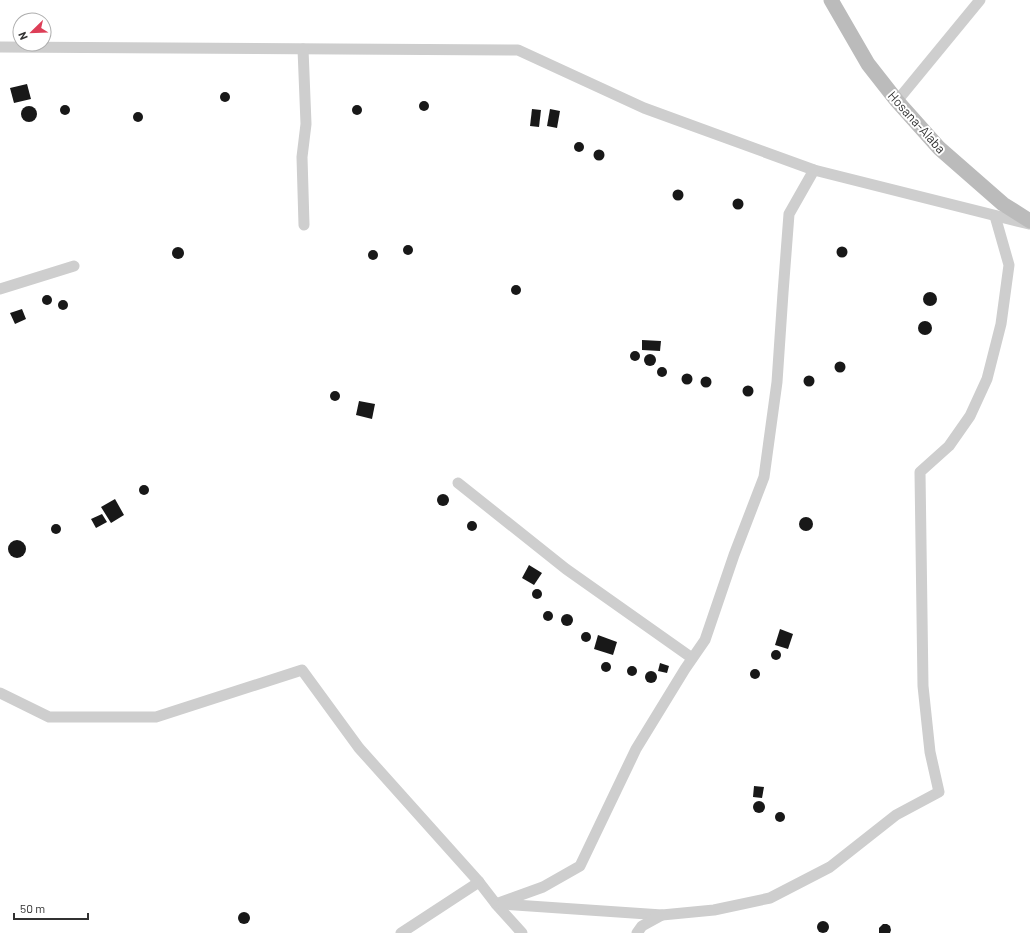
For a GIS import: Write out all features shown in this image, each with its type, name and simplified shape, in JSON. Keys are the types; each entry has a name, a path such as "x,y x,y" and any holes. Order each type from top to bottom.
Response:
{"main road":[{"name":"Hosana-Alaba","path":"831,0 868,64 897,101 939,148 1003,204 1030,221"}],"street":[{"path":"897,101 980,0"},
{"path":"0,48 518,50 644,108 814,170 1030,225"},
{"path":"303,49 306,124 302,157 304,224"},
{"path":"496,904 543,888 580,866 636,749 692,658 705,640 734,555 764,477 777,382 789,214 814,170"},
{"path":"496,904 662,914 714,910 770,898 830,867 896,815 939,792 930,752 923,686 920,472 949,446 970,416 987,380 1001,324 1009,265 995,216"},
{"path":"0,288 74,266"},
{"path":"458,483 566,569 692,658"},
{"path":"0,693 49,717 156,717 302,670 359,748 479,882 522,933"},
{"path":"401,933 479,882"},
{"path":"637,933 642,926 662,914"}],"building":[{"path":"27,84 31,99 14,103 10,88"},
{"path":"223,92 227,92 230,97 227,102 223,102 220,99 220,95"},
{"path":"422,101 426,101 428,102 428,110 422,111 419,108 419,104"},
{"path":"63,105 67,105 70,110 67,115 63,115 60,112 60,108"},
{"path":"355,105 359,105 362,110 359,115 355,115 352,112 352,108"},
{"path":"26,106 32,106 37,111 35,120 32,122 26,122 21,117 21,111"},
{"path":"532,109 541,110 539,127 530,126"},
{"path":"550,109 560,111 557,128 547,126"},
{"path":"136,112 140,112 143,117 140,122 136,122 133,119 133,115"},
{"path":"577,142 581,142 583,143 583,151 577,152 574,149 574,145"},
{"path":"597,150 601,150 603,151 603,159 597,160 594,157 594,153"},
{"path":"676,190 680,190 682,191 682,199 676,200 673,197 673,193"},
{"path":"736,199 740,199 742,200 742,208 736,209 733,206 733,202"},
{"path":"406,245 410,245 413,250 410,255 406,255 403,252 403,248"},
{"path":"176,247 180,247 184,253 180,259 176,259 172,255 172,251"},
{"path":"840,247 844,247 846,248 846,256 840,257 837,254 837,250"},
{"path":"371,250 375,250 377,251 377,259 371,260 368,257 368,253"},
{"path":"514,285 518,285 521,290 518,295 514,295 511,292 511,288"},
{"path":"930,292 935,294 937,299 935,304 930,306 925,304 923,299 925,294"},
{"path":"45,295 49,295 52,300 49,305 45,305 42,302 42,298"},
{"path":"61,300 65,300 68,305 65,310 61,310 58,307 58,303"},
{"path":"22,309 26,319 15,324 10,313"},
{"path":"925,321 930,323 932,328 930,333 925,335 920,333 918,328 920,323"},
{"path":"642,340 661,341 660,351 642,350"},
{"path":"635,351 640,356 635,361 630,356"},
{"path":"648,354 652,354 656,360 652,366 648,366 644,362 644,358"},
{"path":"838,362 842,362 844,363 844,371 838,372 835,369 835,365"},
{"path":"662,367 667,372 662,377 657,372"},
{"path":"685,374 689,374 691,375 691,383 685,384 682,381 682,377"},
{"path":"807,376 811,376 813,377 813,385 807,386 804,383 804,379"},
{"path":"704,377 708,377 710,378 710,386 704,387 701,384 701,380"},
{"path":"746,386 750,386 752,387 752,395 746,396 743,393 743,389"},
{"path":"333,391 337,391 340,396 337,401 333,401 330,398 330,394"},
{"path":"359,401 375,404 372,419 356,415"},
{"path":"142,485 146,485 149,490 146,495 142,495 139,492 139,488"},
{"path":"441,494 445,494 449,500 445,506 441,506 437,502 437,498"},
{"path":"115,499 124,515 111,523 101,507"},
{"path":"102,514 107,522 96,528 91,519"},
{"path":"806,517 811,519 813,524 811,529 806,531 801,529 799,524 801,519"},
{"path":"472,521 477,526 472,531 467,526"},
{"path":"54,524 58,524 61,529 58,534 54,534 51,531 51,527"},
{"path":"17,540 23,543 26,549 23,555 17,558 11,555 8,549 11,543"},
{"path":"529,565 542,573 534,585 522,578"},
{"path":"537,589 542,594 537,599 532,594"},
{"path":"548,611 553,616 548,621 543,616"},
{"path":"565,614 569,614 573,620 569,626 565,626 561,622 561,618"},
{"path":"780,629 793,634 788,649 775,645"},
{"path":"586,632 591,637 586,642 581,637"},
{"path":"598,635 617,642 613,655 594,649"},
{"path":"776,650 781,655 776,660 771,655"},
{"path":"606,662 611,667 606,672 601,667"},
{"path":"660,663 669,666 667,673 658,671"},
{"path":"632,666 637,671 632,676 627,671"},
{"path":"755,669 760,674 755,679 750,674"},
{"path":"649,671 653,671 657,677 653,683 649,683 645,679 645,675"},
{"path":"754,786 764,787 762,798 753,797"},
{"path":"757,801 761,801 765,807 761,813 757,813 753,809 753,805"},
{"path":"780,812 785,817 780,822 775,817"},
{"path":"242,912 246,912 250,918 246,924 242,924 238,920 238,916"},
{"path":"821,921 825,921 829,927 825,933 821,933 817,929 817,925"},
{"path":"883,924 890,926 890,933 879,933 879,928"}]}
